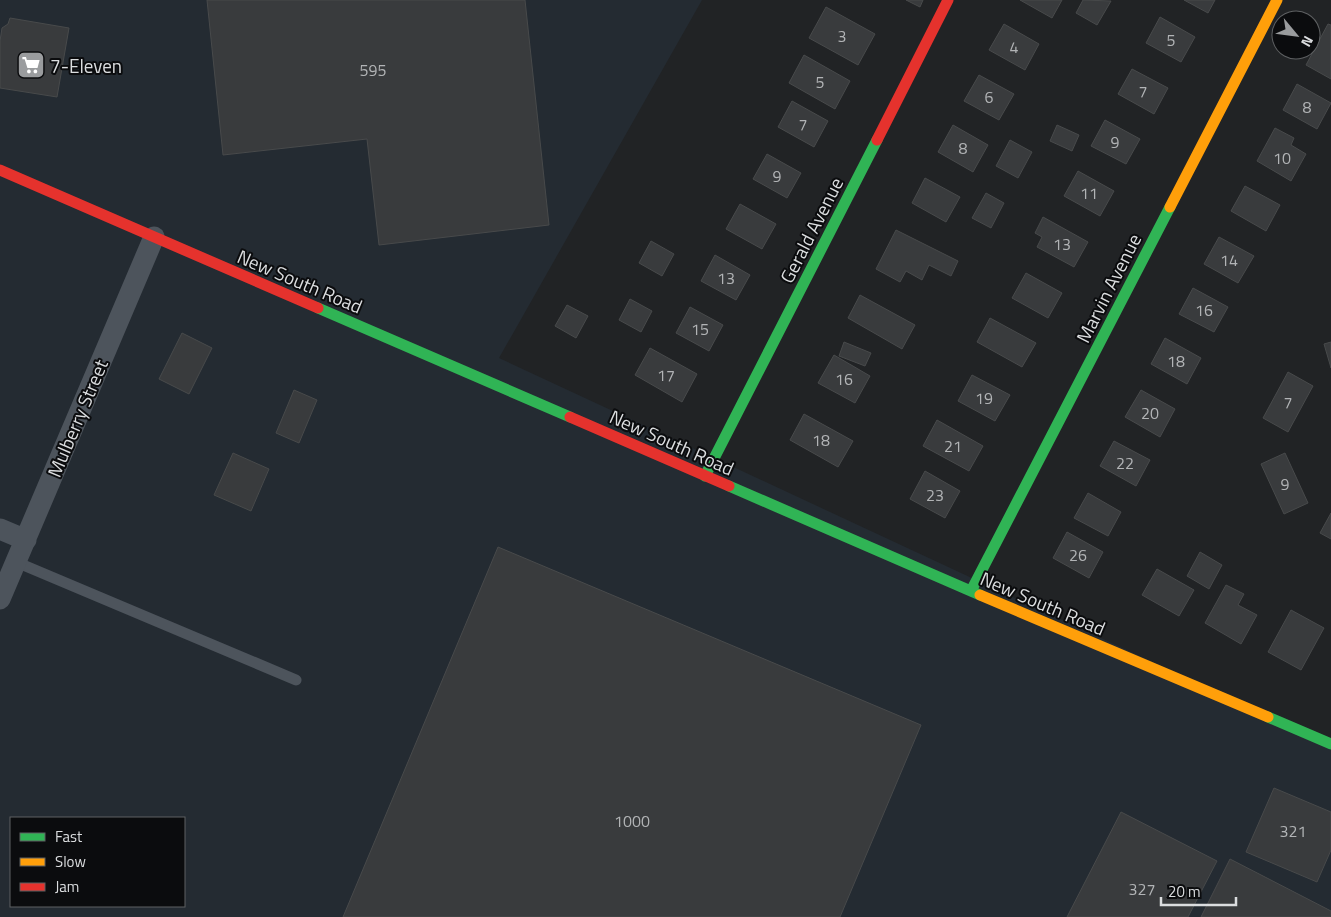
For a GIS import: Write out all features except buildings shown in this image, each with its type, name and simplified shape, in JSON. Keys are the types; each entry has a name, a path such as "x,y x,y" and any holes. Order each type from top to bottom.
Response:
{"street":[{"name":"Gerald Avenue","path":"705,476 948,0"},
{"name":"Marvin Avenue","path":"971,591 1277,0"},
{"name":"New South Road","path":"0,170 971,591 1331,744"},
{"name":"Mulberry Street","path":"0,599 154,237"},
{"path":"0,529 26,540"}],"lane":[{"path":"16,562 296,680"}],"shaded area":[{"path":"0,0 702,0 499,358 1331,745 1331,917 0,917"}],"traffic: fast":[{"path":"705,476 877,140"},
{"path":"971,591 1170,207"},
{"path":"318,308 570,417"},
{"path":"729,486 980,595"},
{"path":"1268,717 1331,744"}],"traffic: slow":[{"path":"1170,207 1277,0"},
{"path":"980,595 1268,717"}],"traffic: jam":[{"path":"877,140 948,0"},
{"path":"0,170 318,308"},
{"path":"570,417 729,486"}],"place":[{"name":"7-Eleven","path":"31,65"}]}
